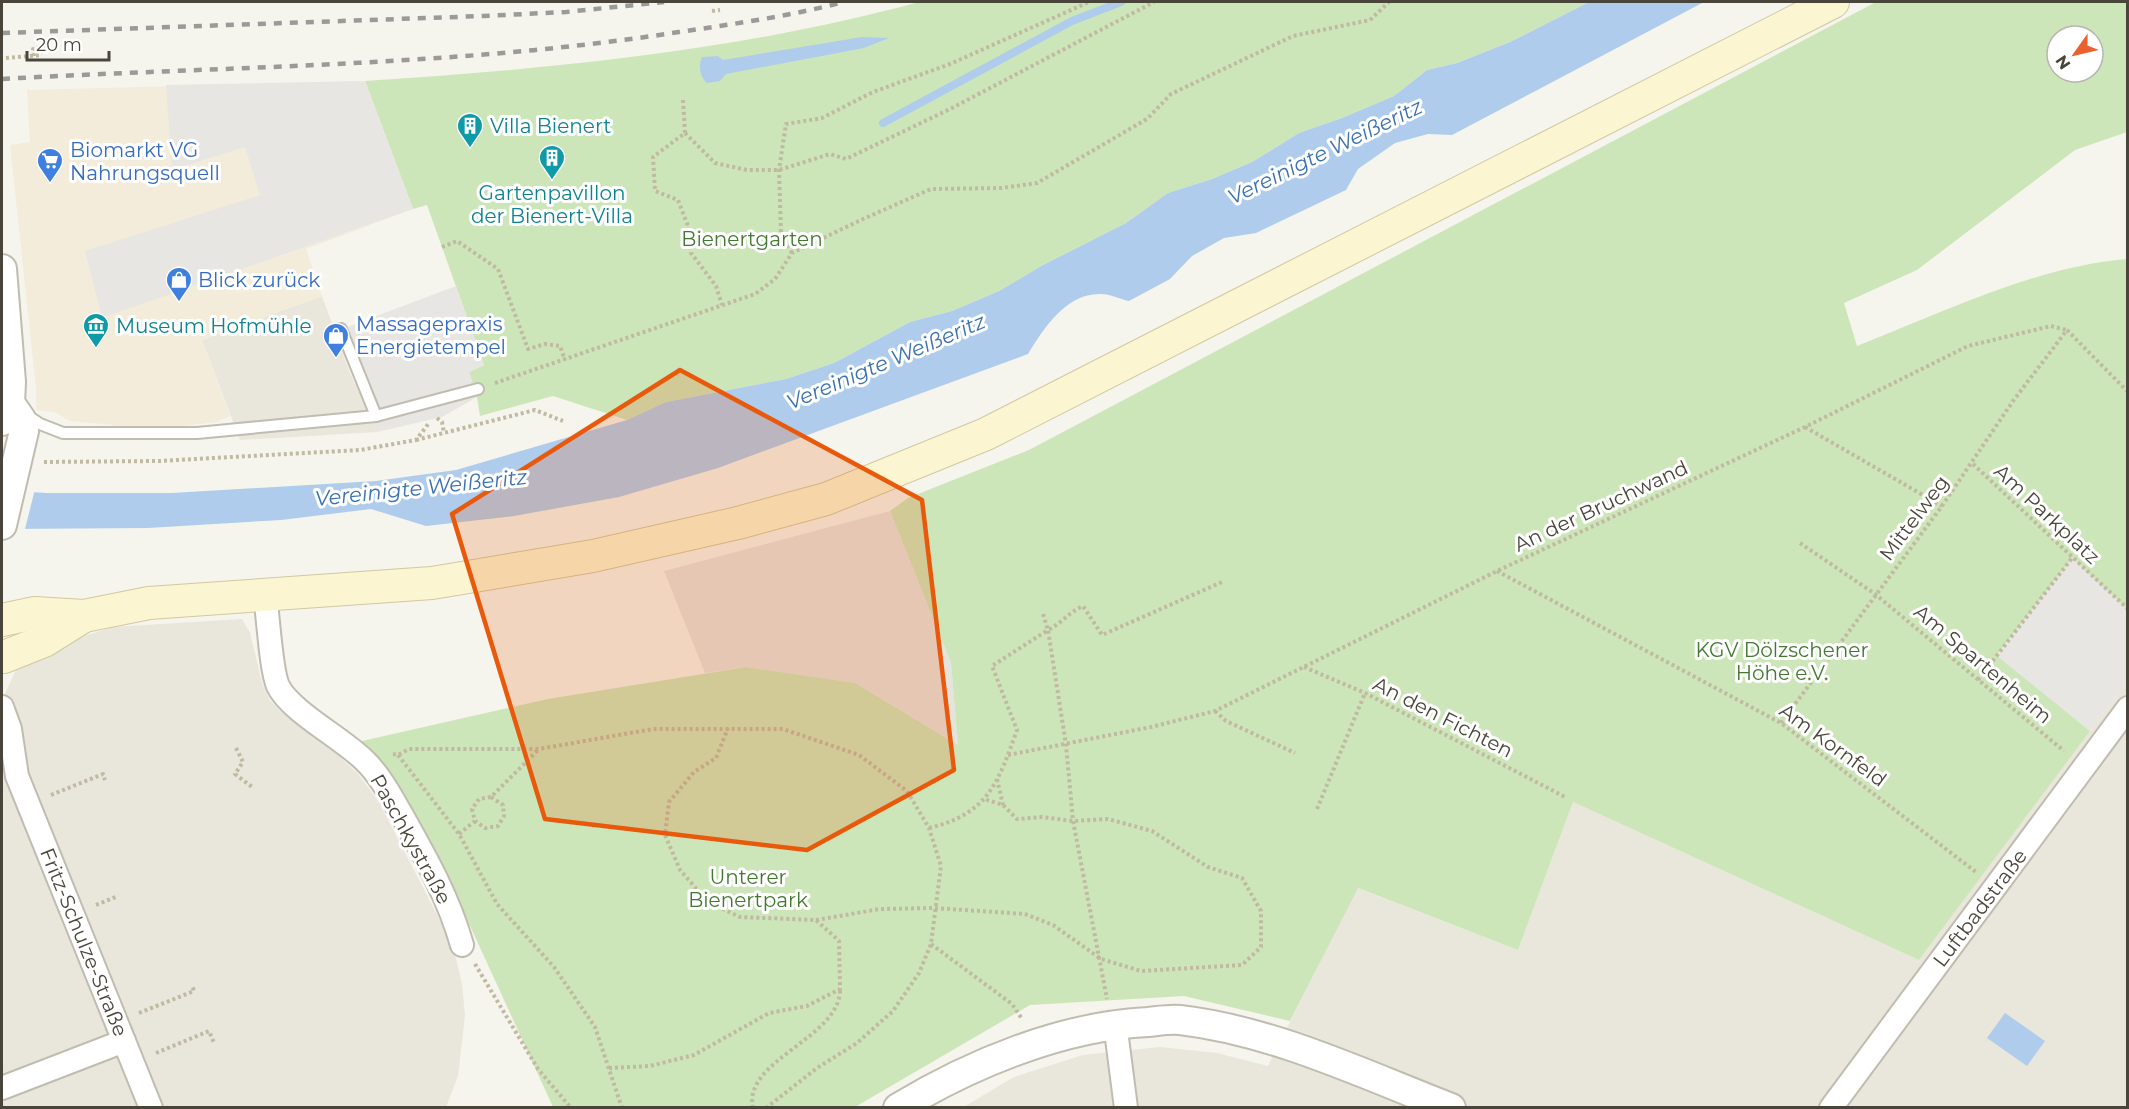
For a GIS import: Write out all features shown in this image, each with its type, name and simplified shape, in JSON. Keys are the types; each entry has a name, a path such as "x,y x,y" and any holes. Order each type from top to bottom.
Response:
{"main road":[{"path":"2,620 34,613 84,616 149,603 381,588 482,575 654,542 781,513 826,499 986,434 1833,2"},
{"path":"2,654 44,641 84,616"}],"street":[{"path":"2,269 6,398 21,419 24,431 2,525"},
{"name":"Paschkystraße","path":"265,595 277,684 285,697 341,739 367,762 426,858 454,918 462,945"},
{"name":"Fritz-Schulze-Straße","path":"2,707 10,729 17,776 151,1107"},
{"name":"Luftbadstraße","path":"1831,1107 2127,708"},
{"name":"Fritz-Schulze-Straße","path":"2,758 17,776"},
{"path":"908,1101 1036,1042 1115,1023 1179,1020 1277,1040 1451,1107"},
{"path":"1115,1023 1126,1107"},
{"path":"2,1088 124,1041"}],"lane":[{"path":"341,329 376,416"},
{"path":"6,398 35,421 63,432 197,433 376,416 478,389"}],"path":[{"path":"792,253 782,234 779,170 786,124 822,118 873,92 950,64 1089,2"},
{"path":"683,100 685,133 716,163 747,170 779,170 830,154 846,159 951,109 1153,2"},
{"path":"478,389 755,294 775,279 792,253 931,189 1002,188 1037,183 1147,119 1171,94 1293,36 1370,20 1389,2"},
{"path":"712,11 720,10"},
{"path":"34,56 33,49 46,48"},
{"path":"6,58 42,55"},
{"path":"685,133 653,157 655,191 678,200 688,226 691,253 716,286 722,305"},
{"path":"442,247 458,241 498,269 528,349 545,344 560,346 565,360"},
{"name":"An der Bruchwand","path":"1008,755 1151,727 1215,711 1497,571 1805,427 1968,346 2051,326 2067,330"},
{"path":"2067,330 2127,392"},
{"name":"Mittelweg","path":"1782,723 1973,464 2013,401 2067,330"},
{"path":"416,440 434,416 443,399"},
{"path":"47,462 159,461 360,450 416,440 535,410 562,421"},
{"path":"434,416 442,422 444,433"},
{"path":"1805,427 1942,506"},
{"name":"Am Parkplatz","path":"1973,464 2127,609"},
{"name":"Am Spartenheim","path":"1800,543 1875,594 2070,756"},
{"path":"1978,680 2072,558"},
{"name":"Am Kornfeld","path":"1497,571 1782,723 1982,876"},
{"path":"929,828 951,823 977,808 997,778 1008,755 1017,730 992,666 1060,624 1070,612 1083,606 1102,635 1222,582"},
{"path":"1042,614 1048,630 1066,745 1073,821 1101,959 1104,989 1115,1023"},
{"name":"An den Fichten","path":"1304,666 1365,693 1567,798"},
{"path":"1317,809 1365,693"},
{"path":"1215,711 1226,721 1295,753"},
{"path":"728,728 716,758 694,772 669,802 665,835 680,870 708,902 740,917 816,920 880,909 934,908 1025,914 1053,926 1101,959 1141,971 1242,965 1261,947 1261,910 1242,878 1208,867 1152,831 1108,819 1073,821 1042,817 1017,819 1003,805 984,799"},
{"path":"398,755 409,749 539,749 653,729 783,729 859,754 907,790 929,828 941,866 931,944 919,973 893,1011 857,1043 817,1068 768,1107"},
{"path":"236,748 243,762 235,774 252,787"},
{"path":"491,796 503,805 504,816 498,826 485,828 475,821 472,809 479,799 491,796 539,749"},
{"path":"384,752 398,755 459,834 497,904 554,967 595,1027 622,1107"},
{"path":"47,797 103,774 105,780"},
{"path":"997,778 1003,805"},
{"path":"459,834 475,821"},
{"path":"92,907 118,896"},
{"path":"753,1107 757,1084 777,1059 830,1019 840,1001 839,941 816,920"},
{"path":"931,944 1012,1004 1036,1042"},
{"path":"479,970 538,1069 571,1107"},
{"path":"135,1015 194,991 192,985"},
{"path":"609,1068 650,1066 694,1055 769,1013 807,1006 840,989"},
{"path":"151,1055 209,1031 214,1043"}],"highlighted area":[{"path":"680,370 922,500 954,770 807,850 545,819 452,514"}],"shaded area":[{"path":"365,81 413,209 306,249 322,296 202,340 230,416 217,422 156,429 70,421 54,412 36,410 36,388 10,145 30,142 27,90"},
{"path":"365,81 413,209 102,318 85,251 260,195 245,147 172,170 166,85"},
{"path":"456,286 484,365 469,372 477,397 442,417 377,432 334,332"},
{"path":"322,296 349,371 377,432 240,440 202,340"},
{"path":"890,511 951,663 958,745 855,683 746,667 705,673 664,571"},
{"path":"2072,558 2127,609 2127,681 2090,731 1997,656"},
{"path":"242,619 250,633 262,683 269,699 281,712 335,752 358,774 379,802 453,946 462,984 465,1015 458,1076 446,1107 2,1107 2,720 9,714 4,696 20,661 49,646 114,627"},
{"path":"2127,681 2127,1107 962,1108 1014,1077 1083,1055 1160,1047 1217,1053 1268,1066 1357,888 1518,950 1573,802 1919,960"}],"green space":[{"name":"Bienertgarten","path":"919,2 1589,2 1510,42 1457,63 1427,70 1394,96 1299,133 1252,162 1212,179 1168,193 1126,223 1043,265 999,291 952,311 910,322 834,363 786,379 666,402 627,420 553,396 480,416 469,372 484,365 427,205 413,209 365,81 575,64 644,55 783,33"},
{"path":"1876,2 2127,2 2127,132 2075,150 1917,270 1844,303 1857,346 2024,281 2058,271 2127,259 2127,609 2072,559 1997,655 2090,731 1919,960 1573,802 1518,950 1358,888 1290,1021 1184,996 1030,1005 855,1107 553,1107 466,917 362,741 548,699 746,667 855,683 958,745 951,663 890,511 908,498 1029,450"}],"water":[{"name":"Vereinigte Weißeritz","path":"1589,2 1704,2 1452,135 1428,134 1395,143 1358,169 1346,190 1256,233 1224,238 1192,256 1170,279 1129,301 1101,294 1077,299 1057,314 1028,354 718,468 619,497 514,516 426,526 371,509 281,520 148,528 2,529 2,490 46,493 172,493 376,481 456,470 627,420 666,402 786,379 834,363 910,322 952,311 999,291 1043,265 1126,223 1168,193 1212,179 1252,162 1299,133 1394,96 1427,70 1457,63 1510,42"},
{"path":"862,37 889,38 864,48 726,74 720,81 707,83 700,71 702,57 718,56 723,60"},
{"path":"2005,1013 2045,1041 2027,1066 1987,1038"}],"pier":[{"path":"2,487 35,489 24,533 2,532"}],"waterway":[{"path":"883,123 1072,21 1121,2"}],"railway":[{"path":"2,33 483,16 566,12 664,2"},
{"path":"2,79 341,64 510,52 595,44 720,26 783,16 844,2"}],"place":[{"name":"Villa Bienert","path":"470,149"},
{"name":"Gartenpavillon der Bienert-Villa","path":"552,181"},
{"name":"Biomarkt VG Nahrungsquell","path":"50,184"},
{"name":"Blick zurück","path":"179,303"},
{"name":"Museum Hofmühle","path":"96,349"},
{"name":"Massagepraxis Energietempel","path":"336,359"}],"park label":[{"name":"KGV Dölzschener Höhe e.V.","path":"1782,662"},
{"name":"Unterer Bienertpark","path":"748,888"}]}
